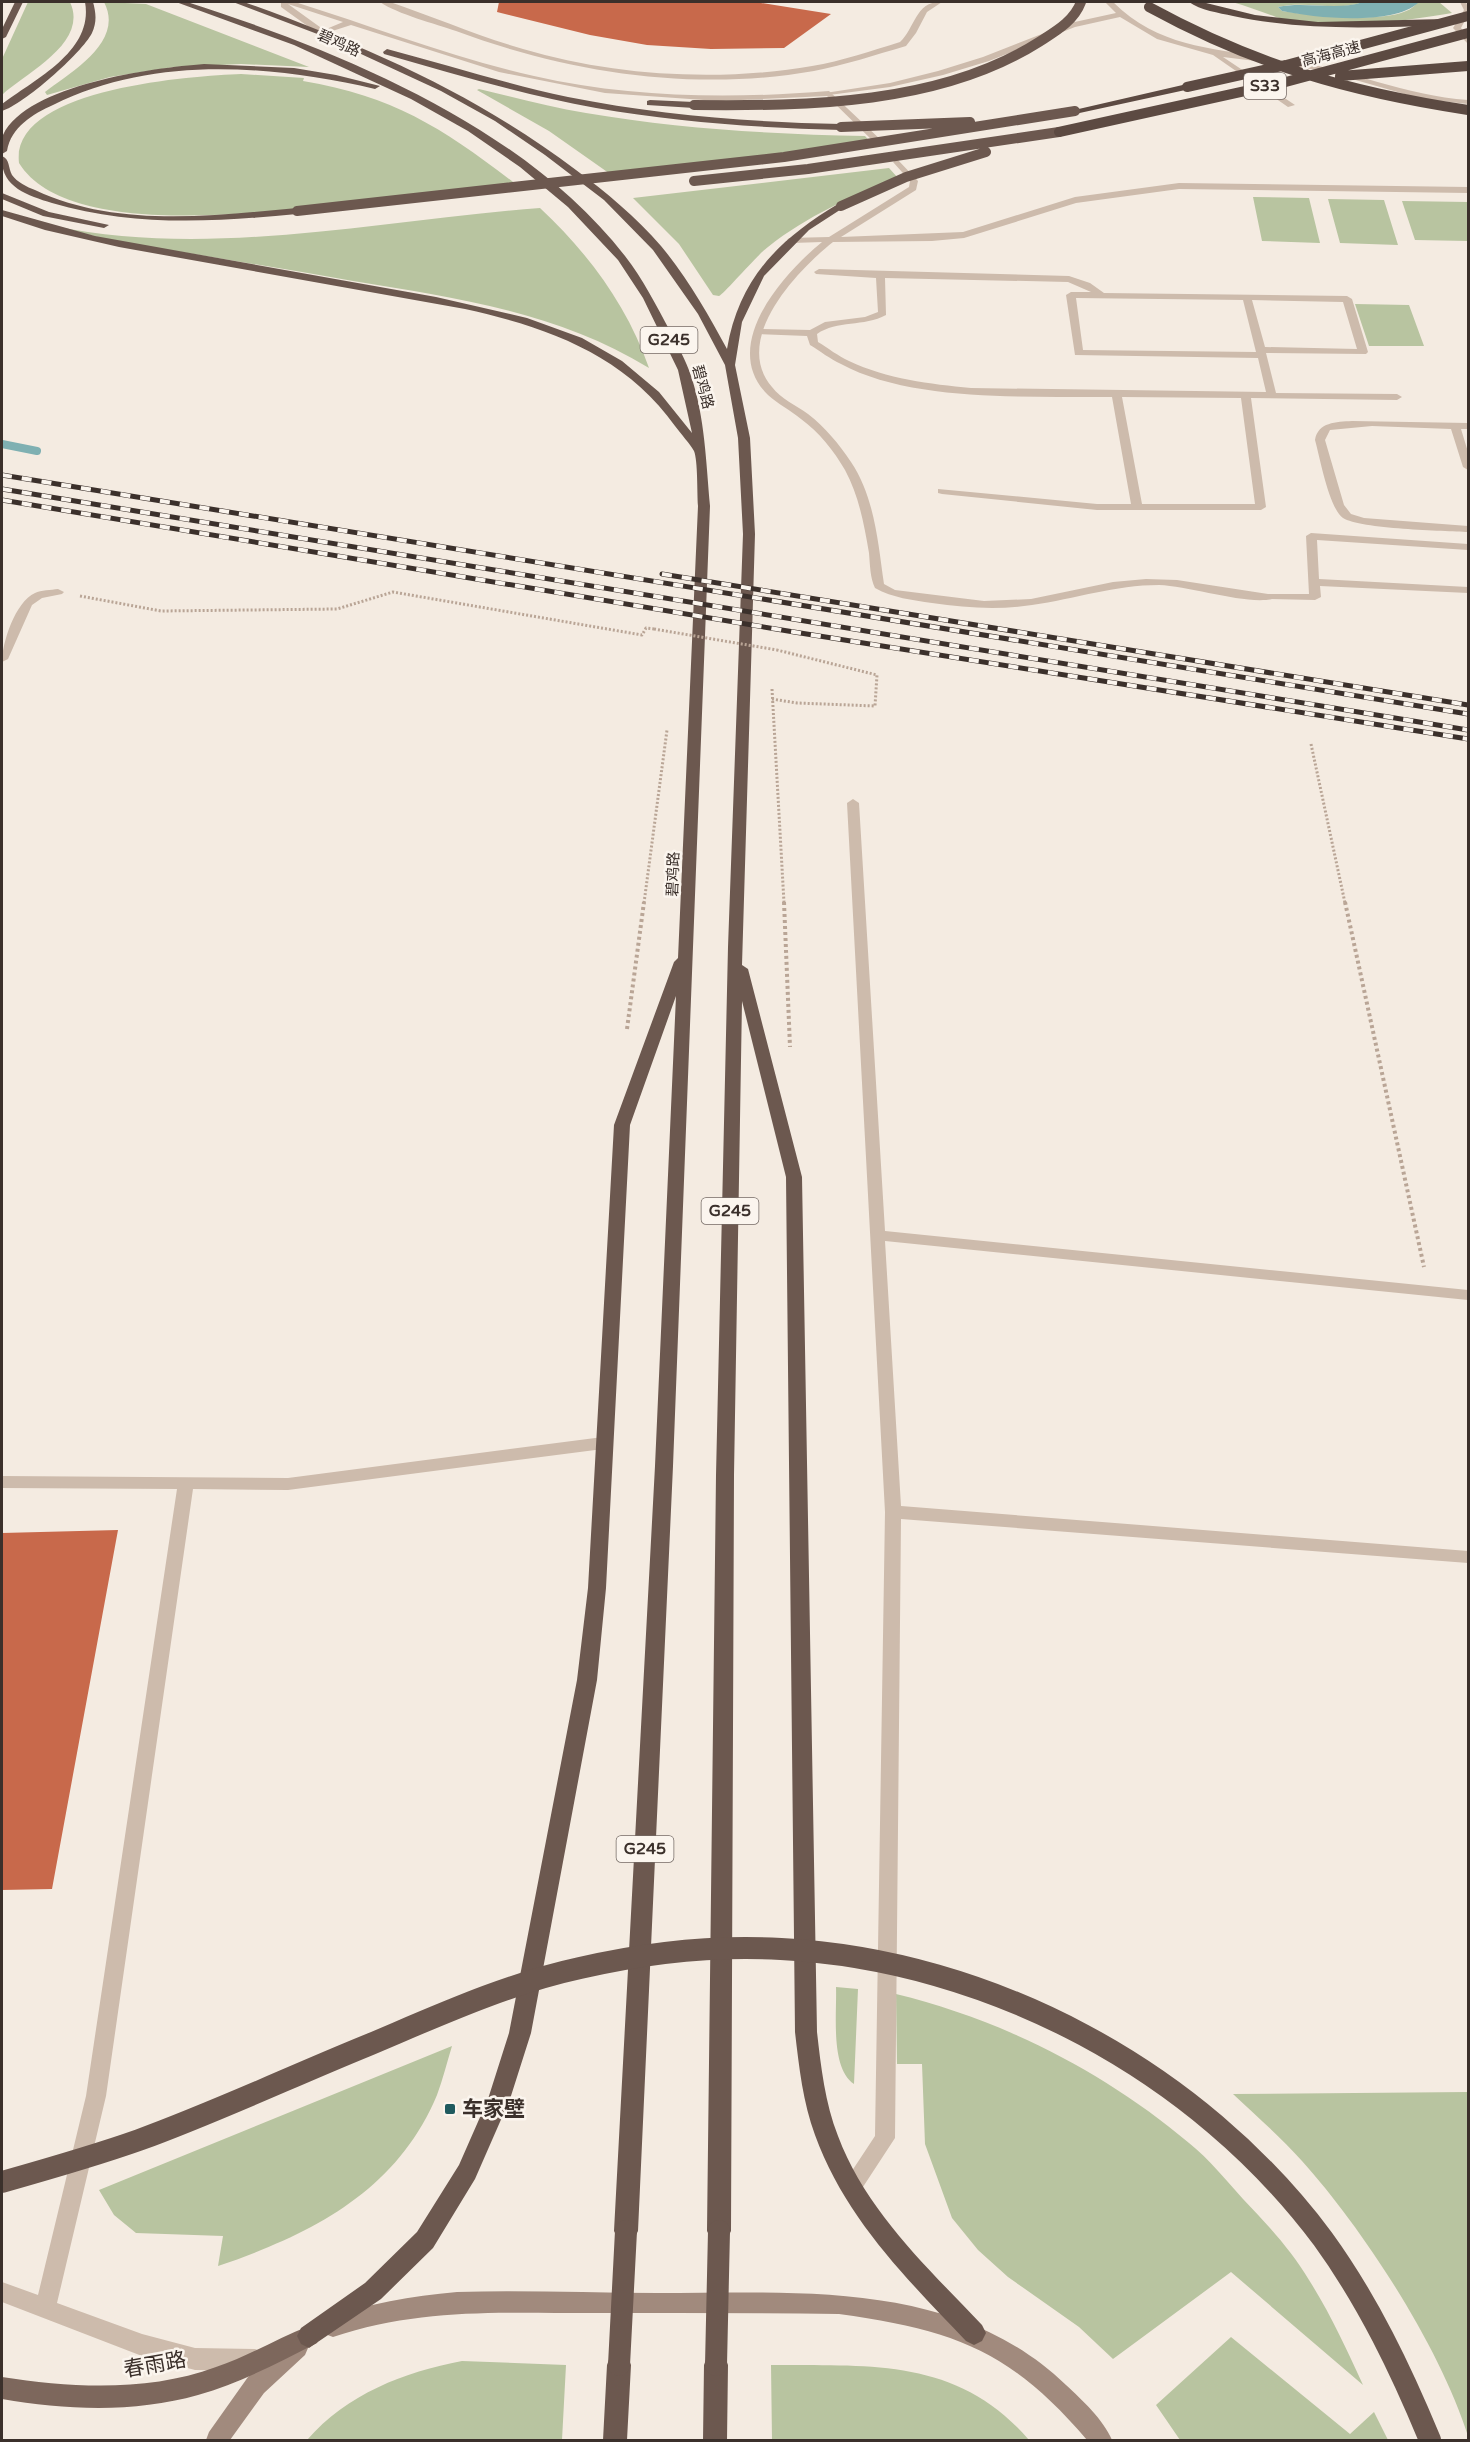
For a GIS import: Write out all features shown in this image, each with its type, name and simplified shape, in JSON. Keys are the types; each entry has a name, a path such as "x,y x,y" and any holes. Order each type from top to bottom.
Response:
{"highway":[{"path":"2,37 19,2"},
{"path":"2,108 62,63 79,46 92,20 89,2"},
{"name":"碧鸡路","path":"180,2 287,39 424,102 507,154 556,193 614,249 655,310 684,374 699,454 704,506 687,947"},
{"name":"碧鸡路","path":"237,2 323,33 444,88 489,114 548,153 608,198 657,248 703,314 730,365 744,438 749,534 735,947"},
{"path":"484,78 605,98 694,105 770,105 826,100 900,90 962,76 1030,50 1071,20 1081,2"},
{"path":"1142,2 1208,40 1264,64 1354,90 1468,110"},
{"path":"1194,2 1256,18 1316,24 1450,21"},
{"name":"高海高速","path":"1075,111 1286,65 1468,16"},
{"path":"323,33 549,95 684,118 782,125 892,126 1075,111"},
{"name":"高海高速","path":"1059,132 1282,83 1468,33"},
{"path":"1282,83 1468,66"},
{"path":"2,152 7,135 48,102 98,84 160,71 225,67 299,71 345,78 424,102"},
{"path":"2,159 10,179 38,195 81,210 129,218 213,219 719,166 907,141 1075,111"},
{"path":"730,365 737,322 759,275 805,228 841,206 885,185 933,168 1059,132"},
{"path":"679,182 808,169 1059,132"},
{"path":"585,192 609,189"},
{"path":"538,197 574,193"},
{"path":"2,195 46,214 118,227 211,229 375,214"},
{"path":"2,213 27,223 101,242 472,307 582,343 626,368 647,385 663,402 699,454"},
{"path":"309,2337 374,2291 425,2240 467,2172 499,2099 517,2044 587,1680 597,1588 603,1443 622,1125 687,947"},
{"name":"G245","path":"615,2440 665,1455 687,947"},
{"path":"735,947 794,1177 806,2032 813,2089 827,2137 852,2186 883,2236 974,2333"},
{"name":"G245","path":"715,2440 719,2231 724,1498 735,947"},
{"path":"2,2182 138,2140 467,2004 582,1968 635,1957 688,1950 746,1948 797,1949 881,1959 956,1978 1053,2016 1104,2043 1149,2073 1209,2119 1256,2163 1302,2212 1341,2265 1405,2378 1430,2440"}],"main road":[{"path":"218,2440 256,2385 309,2337 350,2320 392,2311 436,2304 476,2302 839,2304 928,2317 974,2333 1016,2358 1054,2387 1101,2440"},
{"name":"春雨路","path":"2,2388 74,2396 123,2397 182,2388 261,2360 309,2337"}],"street":[{"path":"280,2 323,33 351,22"},
{"path":"289,2 503,70 576,86 684,96 741,97 829,93 890,85 986,59 1074,25 1120,15"},
{"path":"384,2 520,51 548,58 622,69 733,75 812,69 903,44 908,40 920,13 938,2"},
{"path":"1109,2 1120,15 1186,48 1321,67 1427,99 1468,102"},
{"path":"1463,2 1468,10 1457,28 1468,42"},
{"path":"1210,53 1291,105"},
{"path":"829,93 879,142"},
{"path":"897,162 914,181 913,188 830,241 784,285 763,320 759,333 756,364 764,384 810,420 847,464 865,501 879,585 887,591 960,603 1015,604 1119,585 1160,582 1268,597 1315,597 1311,536 1468,548"},
{"path":"792,240 830,241 964,235 1075,200 1179,186 1468,190"},
{"path":"819,272 1069,279 1087,285 1101,296"},
{"path":"759,333 812,333 820,326 874,319 883,313 880,275"},
{"path":"1071,295 1247,298 1347,299 1363,352 1078,353 1071,295"},
{"path":"1247,298 1272,395"},
{"path":"812,333 813,343 831,358 869,372 922,387 947,391 1397,397"},
{"path":"1116,393 1137,507"},
{"path":"942,490 1097,507 1261,507 1246,395"},
{"path":"1468,426 1336,425 1321,433 1320,440 1339,506 1347,516 1363,521 1468,529"},
{"path":"1455,426 1468,467"},
{"path":"1314,582 1468,590"},
{"path":"2,658 27,603 39,596 58,592"},
{"path":"852,2186 885,2138 893,1512 853,802"},
{"path":"877,1235 1468,1294"},
{"path":"2,1482 288,1484 603,1443"},
{"path":"45,2309 96,2097 186,1482"},
{"path":"893,1512 1468,1557"},
{"path":"2,2292 142,2345 195,2359 261,2360"}],"path":[{"path":"58,592 161,611 338,609 393,592 642,634 646,628 777,650 877,675 875,705 797,703 772,699"},
{"path":"674,640 675,628"},
{"path":"769,639 770,651"},
{"path":"771,687 784,900 790,1050"},
{"path":"626,1038 668,719"},
{"path":"1311,744 1429,1291"}],"green space":[{"path":"28,2 70,2 74,17 71,31 52,55 2,95 2,59"},
{"path":"104,2 146,4 309,67 241,64 174,67 110,77 47,95 45,92 81,65 101,43 107,30 109,17"},
{"path":"1232,2 1363,2 1343,6 1289,5 1278,7 1282,11 1333,17 1376,17 1395,15 1409,10 1417,2 1439,2 1452,13 1363,24 1316,24 1295,22"},
{"path":"241,74 304,78 303,81 365,96 392,106 418,118 466,147 517,185 275,211 175,216 126,212 81,204 44,188 19,163 24,138 43,118 72,102 108,91 147,83"},
{"path":"477,90 559,108 656,123 726,130 865,136 874,146 613,176 549,131"},
{"path":"889,168 898,178 847,200 798,226 763,251 719,296 713,295 679,244 633,198"},
{"path":"1253,197 1309,198 1320,243 1262,241"},
{"path":"1328,199 1384,200 1398,245 1340,243"},
{"path":"1402,201 1468,202 1468,241 1415,240"},
{"path":"540,208 574,243 604,281 629,323 649,368 579,333 506,310 430,294 114,241 54,226 113,235 174,239 235,238 358,228"},
{"path":"1355,304 1409,305 1424,346 1369,346"},
{"path":"836,1987 858,1989 854,2084 846,2076 838,2053"},
{"path":"896,1994 975,2018 1051,2052 1123,2093 1189,2143 1270,2228 1294,2258 1324,2305 1363,2385 1231,2272 1113,2359 1079,2327 1008,2277 978,2250 952,2218 925,2144 922,2064 897,2064"},
{"path":"452,2046 437,2095 420,2129 399,2158 375,2183 318,2223 253,2253 218,2266 223,2236 136,2233 114,2215 99,2190"},
{"path":"1468,2092 1468,2436 1439,2365 1420,2328 1374,2255 1326,2189 1302,2161 1233,2094"},
{"path":"1231,2337 1350,2434 1374,2412 1388,2440 1180,2440 1156,2405"},
{"path":"462,2361 566,2365 562,2440 307,2440 340,2410 378,2387 419,2372"},
{"path":"771,2365 877,2367 942,2380 973,2393 1002,2413 1029,2440 772,2440"}],"water":[{"path":"1363,2 1418,3 1390,15 1353,18 1296,14 1282,11 1278,7 1288,5 1343,6"}],"building":[{"path":"499,2 755,2 831,14 784,48 711,49 647,45 590,35 497,12"},
{"path":"118,1530 52,1889 2,1890 2,1533"}],"waterway":[{"path":"2,444 37,451"}],"railway":[{"path":"2,475 1468,714"},
{"path":"2,489 1468,730"},
{"path":"2,500 794,632 1468,739"},
{"path":"662,574 1468,705"}],"place":[{"name":"车家壁","path":"450,2109"}]}
